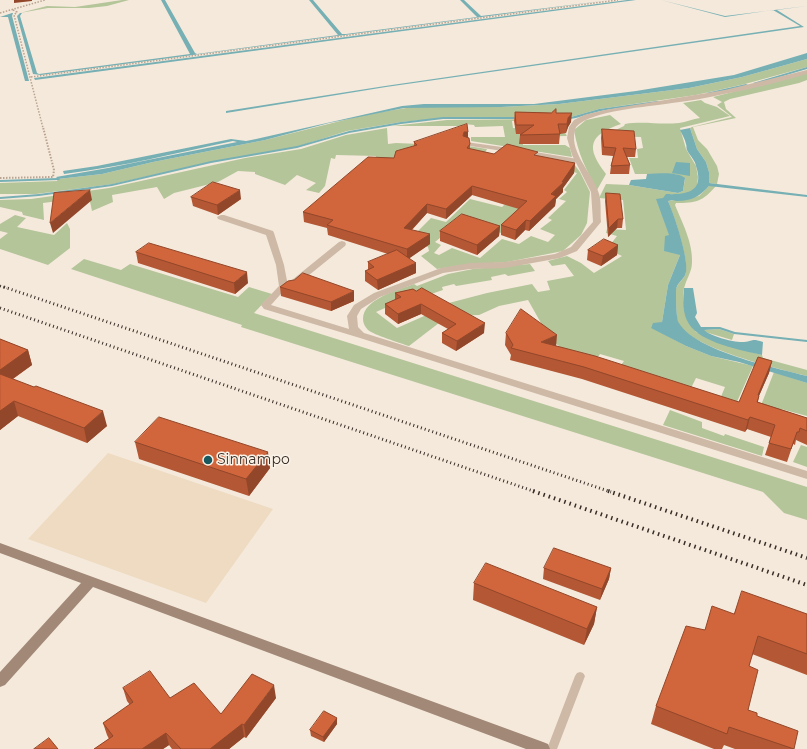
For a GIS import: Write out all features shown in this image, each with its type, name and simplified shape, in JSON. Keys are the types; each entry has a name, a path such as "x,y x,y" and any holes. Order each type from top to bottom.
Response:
{"main road":[{"path":"0,548 543,749"},
{"path":"0,681 91,581"}],"street":[{"path":"361,335 353,328 352,316 357,307 377,295 441,271 470,266 505,265 542,259 557,256 574,249 597,222 595,192 578,161 572,143 571,130 574,124 580,119 608,111 744,88 807,72"},
{"path":"221,217 270,232 284,286"},
{"path":"342,244 291,286 284,286 266,305 266,307 361,335 807,475"}],"lane":[{"path":"466,144 512,150"},
{"path":"520,152 578,161"},
{"path":"552,749 580,676"}],"path":[{"path":"0,13 45,0"},
{"path":"31,78 618,0"},
{"path":"0,178 53,177 54,170 14,15 17,12 13,10"}],"green space":[{"path":"129,0 107,6 89,8 48,8 20,13 47,6 75,7"},
{"path":"807,59 807,67 745,84 696,95 599,109 571,117 443,118 401,122 347,131 296,147 210,162 113,184 36,194 0,194 0,183 57,181 58,179 102,174 153,162 265,140 364,115 412,107 501,107 559,104 689,88 742,77"},
{"path":"807,73 807,80 799,83 730,99 724,102 726,109 736,118 693,127 698,140 707,149 717,166 719,174 717,184 709,183 709,172 706,162 697,149 690,128 692,127 732,117 717,105 722,102 713,97"},
{"path":"701,100 717,107 730,116 680,128 686,149 696,166 698,177 697,186 691,192 682,195 666,194 667,226 671,239 680,255 668,285 662,322 651,327 686,346 711,356 753,366 736,404 720,399 725,387 696,378 690,390 621,365 624,361 600,354 593,364 568,353 533,326 541,323 528,300 499,306 479,315 448,316 409,346 387,339 366,328 363,320 365,312 369,306 382,296 414,284 417,286 448,274 473,269 530,264 535,271 508,276 505,274 491,277 492,280 456,286 454,284 442,287 443,290 428,295 423,291 376,312 397,328 440,309 445,304 487,293 532,284 538,292 550,290 547,281 574,276 565,264 552,266 548,261 567,256 581,263 594,273 622,256 607,249 617,236 606,233 607,229 626,230 623,200 599,198 606,184 629,185 678,193 683,191 685,179 675,174 635,174 629,158 638,158 637,149 643,148 641,137 603,136 624,126 625,124 679,123 700,118 683,103"},
{"path":"610,115 621,124 602,133 594,143 593,149 595,156 599,165 606,174 597,190 580,154 574,130 586,120"},
{"path":"539,119 539,121 512,121 513,128 558,130 565,133 567,136 522,137 523,145 565,145 570,148 572,157 471,141 471,137 505,137 503,126 475,127 474,125 464,124 463,126 392,126 447,120"},
{"path":"387,128 388,144 468,146 487,149 485,153 373,165 376,156 336,155 335,159 331,158 325,186 319,193 306,190 316,183 297,175 285,185 255,174 255,172 238,171 218,182 174,193 164,199 157,187 112,195 113,202 92,211 89,197 43,203 44,220 23,215 22,212 0,207 0,200 31,199 109,188 245,158 301,149 346,135"},
{"path":"544,157 574,164 580,172 590,192 587,223 581,235 563,251 507,262 463,265 437,269 421,256 429,251 428,247 411,238 431,218 446,222 470,199 502,207 524,186 549,188 501,233 489,228 456,225 435,242 441,245 434,253 439,255 452,248 480,258 502,239 519,244 531,236 548,242 555,235 540,229 552,220 548,218 566,201 559,199 567,192 564,190 577,173 558,168"},
{"path":"709,186 716,186 702,198 694,202 676,203 675,205 691,247 692,265 683,291 683,297 688,315 696,332 726,345 762,355 763,358 807,370 807,376 757,363 716,349 685,331 678,322 676,311 676,289 678,284 685,276 686,265 680,236 668,201 699,196"},
{"path":"15,215 26,218 17,227 54,235 67,223 70,229 70,248 48,265 0,249 0,239 8,233 0,231 0,224"},
{"path":"84,259 121,270 130,264 238,297 249,287 272,294 254,313 807,487 807,520 784,513 763,492 241,327 242,325 71,269"},
{"path":"719,329 734,334 732,340 705,332 703,330"},
{"path":"774,372 807,383 807,416 781,409 775,418 758,413"},
{"path":"670,410 702,422 702,428 724,436 725,434 764,447 762,456 663,425"},
{"path":"801,445 807,447 807,467 793,462"}],"shaded area":[{"path":"108,453 273,509 206,603 28,539"}],"water":[{"path":"161,0 165,0 195,53 197,54 338,35 309,0 313,0 342,34 346,34 477,17 460,0 464,0 481,16 611,0 41,75 33,74 17,16 20,13 22,13 20,16 37,73 39,74 190,54"},
{"path":"636,0 35,80 34,78"},
{"path":"661,0 725,16 767,11 725,17"},
{"path":"807,6 777,10 804,27 386,87 226,113 226,111 385,86 800,26 773,10"},
{"path":"13,13 12,16 29,81 25,81 8,17 0,17"},
{"path":"807,53 807,59 742,77 689,88 559,104 501,107 404,108 329,123 265,140 153,162 102,174 58,179 56,177 108,168 237,142 233,141 106,168 64,174 63,171 97,166 231,139 246,141 402,106 424,104 534,104 636,91 734,75"},
{"path":"690,128 697,149 706,162 709,172 709,183 807,195 807,197 709,186 702,193 691,199 682,201 668,201 680,236 686,266 684,277 676,290 678,321 688,333 701,342 737,357 807,376 807,383 739,362 711,356 686,346 651,328 653,323 662,322 668,285 680,255 664,251 665,236 669,235 656,199 663,198 666,194 680,194 687,192 696,187 698,175 694,160 687,150 685,140 680,130"},
{"path":"676,162 690,163 690,176 672,173"},
{"path":"666,173 681,176 685,178 683,191 678,193 629,185 631,180 646,179 647,174"},
{"path":"684,288 693,288 697,313 695,317 701,327 720,327 735,332 807,340 807,342 734,334 719,329 704,330 717,337 729,340 744,342 754,340 763,342 762,355 712,341 695,331 689,324 685,316 683,297"}],"building":[{"path":"556,109 556,113 572,113 568,118 567,124 558,124 560,134 520,135 534,125 516,125 515,112 551,113"},
{"path":"467,124 468,132 464,132 463,136 469,138 470,144 467,148 494,154 507,144 538,152 534,155 575,163 562,182 564,182 551,194 556,196 530,221 526,220 516,230 501,225 527,201 472,186 446,209 427,204 404,228 430,234 407,249 327,225 333,220 303,212 368,157 394,158 396,151 417,145 414,142"},
{"path":"602,129 634,131 636,149 623,148 630,165 611,166 616,148 604,147"},
{"path":"213,182 240,190 217,205 191,197"},
{"path":"90,190 50,223 54,193"},
{"path":"606,193 620,194 623,219 618,219 609,228"},
{"path":"462,214 500,226 477,245 440,231"},
{"path":"604,239 618,245 603,256 588,250"},
{"path":"149,243 247,272 234,283 136,252"},
{"path":"397,250 416,263 377,280 365,271 374,267 368,262"},
{"path":"303,273 354,291 331,302 280,287 288,281 294,280"},
{"path":"422,288 485,323 457,341 442,333 456,324 421,304 398,314 385,304 401,297 395,293 413,289 416,291"},
{"path":"521,309 557,335 541,342 595,356 739,402 758,357 772,361 758,395 757,402 807,418 807,431 800,428 791,449 769,443 775,425 750,417 748,420 584,367 511,348 513,345 506,333"},
{"path":"0,339 28,350 0,370"},
{"path":"0,374 103,411 84,428 14,401 0,411"},
{"path":"159,417 268,452 246,479 135,442"},
{"path":"554,548 611,568 602,589 544,568"},
{"path":"486,563 597,607 587,629 474,583"},
{"path":"742,591 807,614 807,654 758,636 749,666 758,670 748,710 757,713 757,716 798,731 794,749 729,727 727,734 656,706 686,626 705,630 712,606 734,614"},
{"path":"150,671 170,698 194,683 221,714 252,674 274,685 244,725 242,724 210,749 181,749 166,733 142,749 94,749 113,736 103,723 133,702 123,688"},
{"path":"324,711 337,718 323,737 310,730"},
{"path":"49,738 58,749 34,749"}],"waterway":[{"path":"755,83 807,68"},
{"path":"708,93 746,85"},
{"path":"565,118 571,118 599,110 657,102"},
{"path":"0,198 39,195 112,185 211,162 297,147 349,132 401,123 443,118 521,118"},
{"path":"0,181 58,179"}],"railway":[{"path":"0,286 7,288"},
{"path":"7,288 611,492"},
{"path":"0,308 536,492"},
{"path":"533,491 807,585"},
{"path":"608,491 807,558"}],"place":[{"name":"Sinnampo","path":"208,460"}]}
